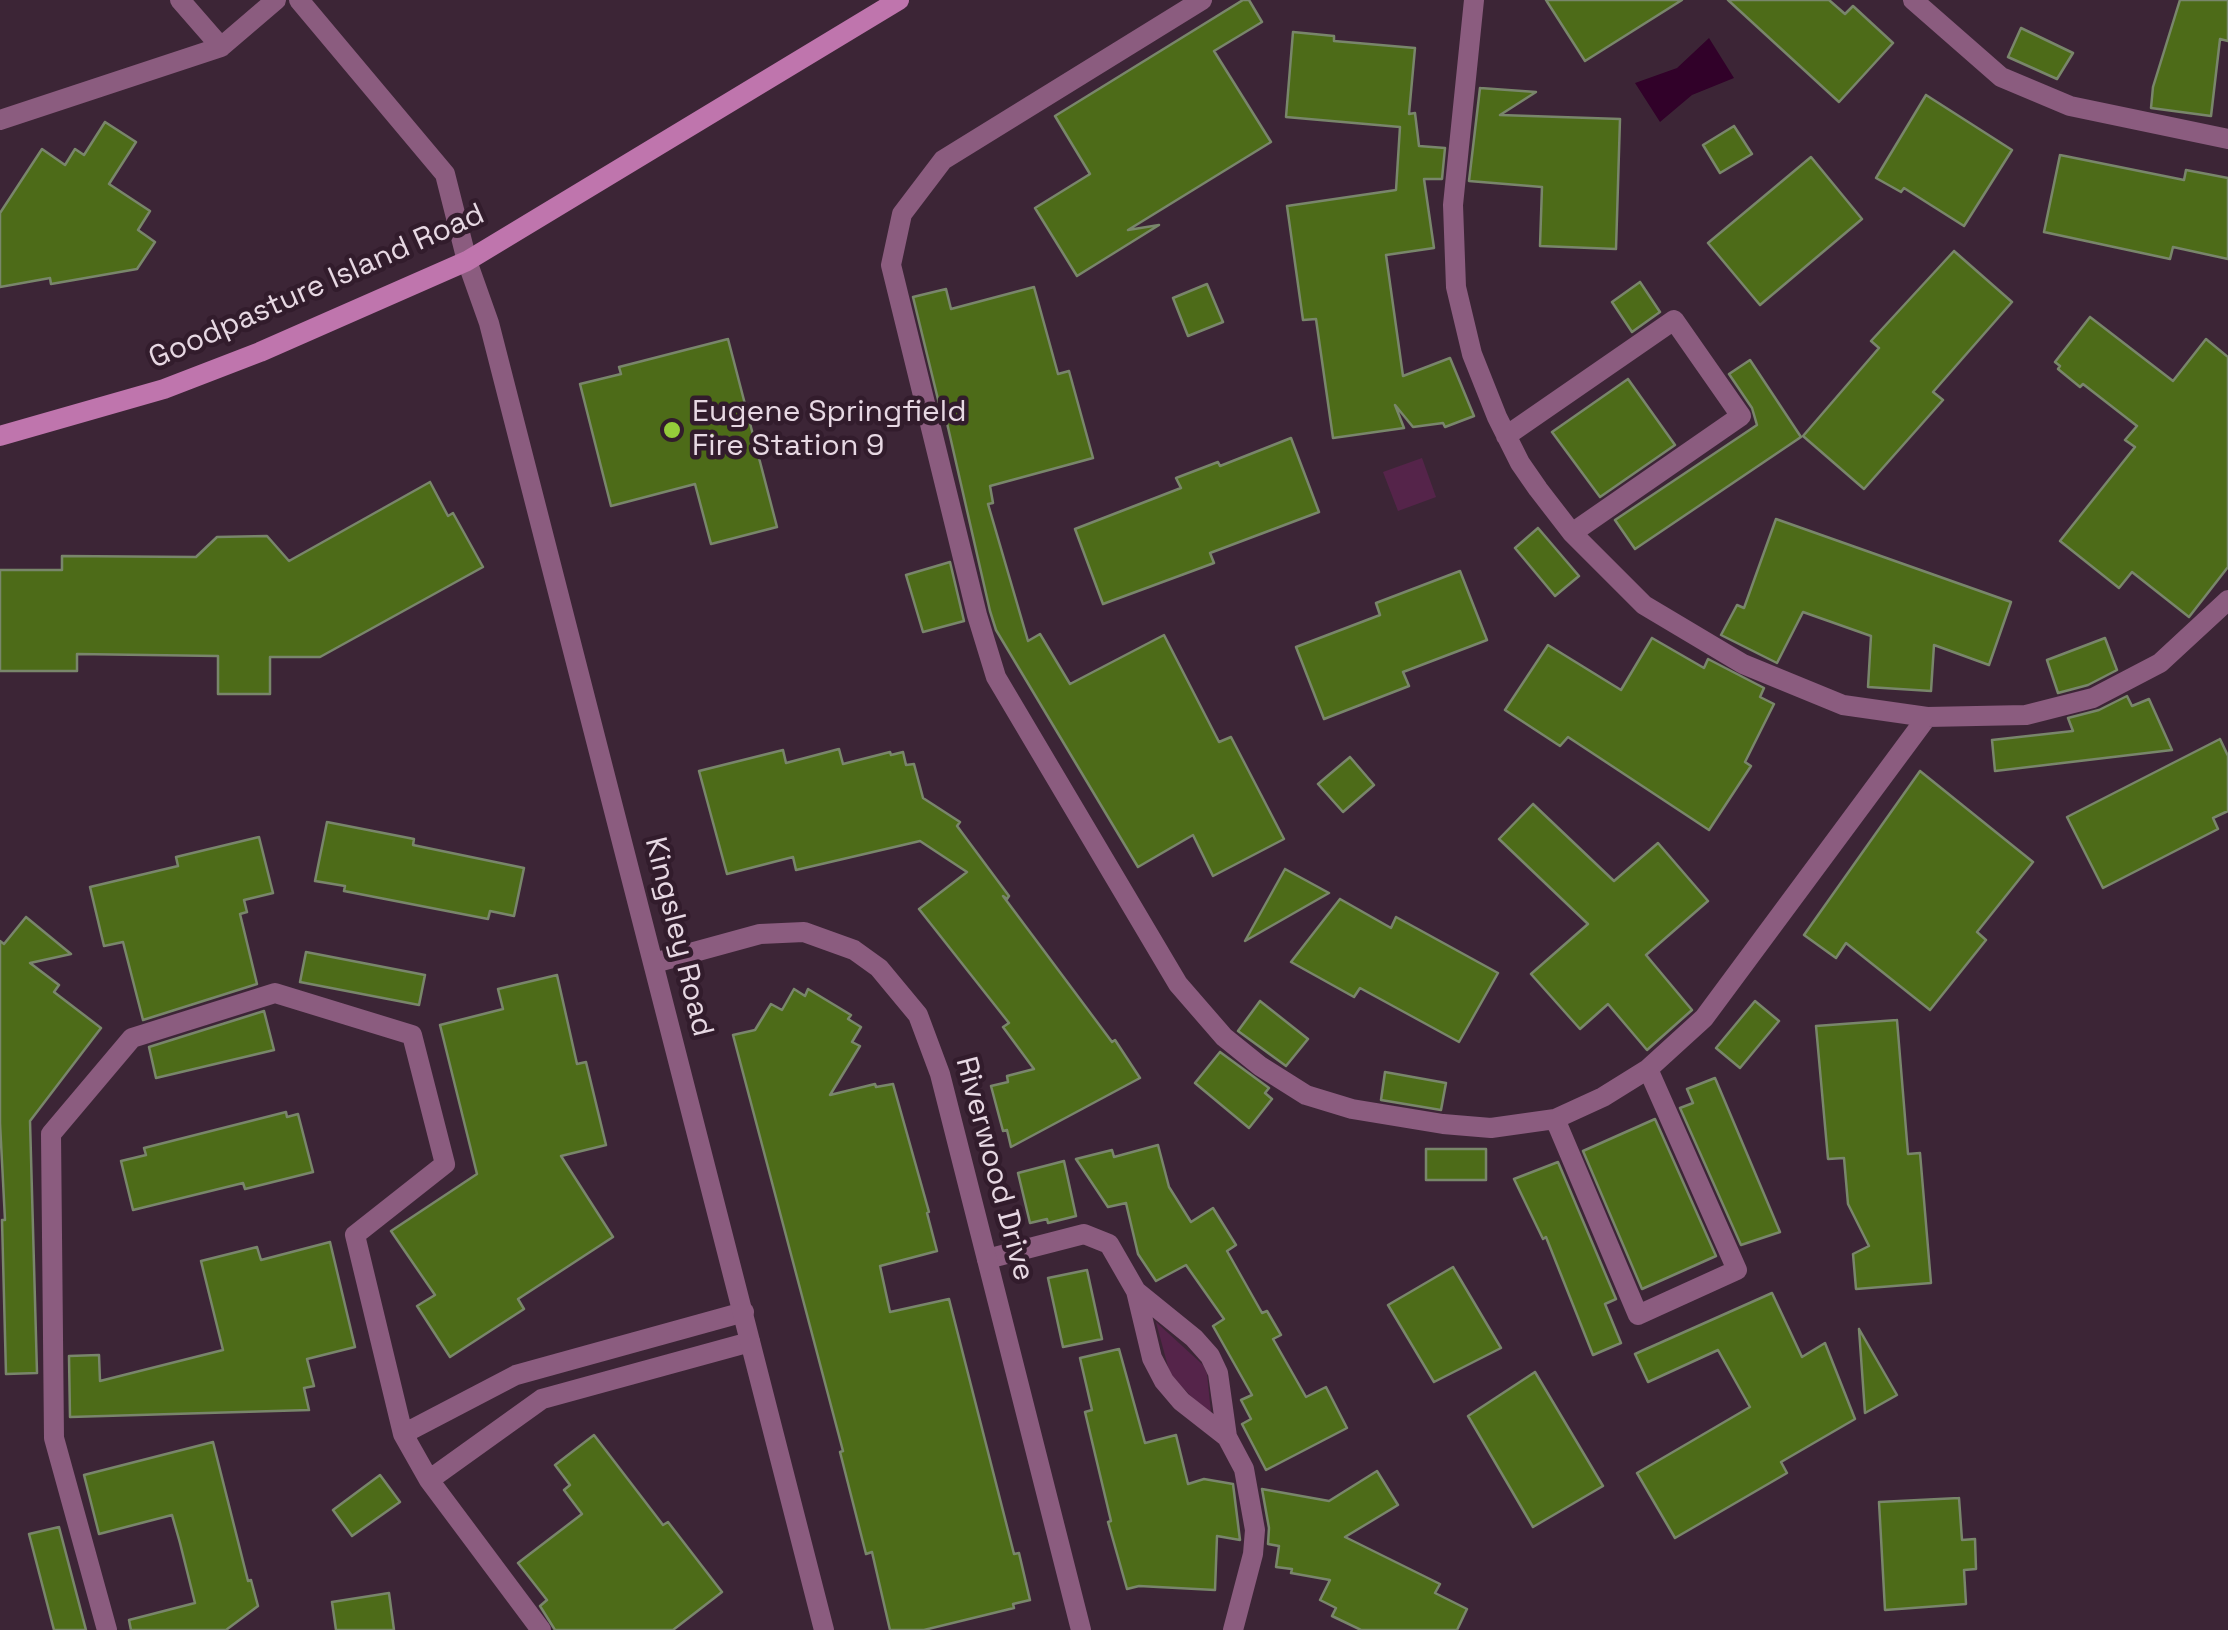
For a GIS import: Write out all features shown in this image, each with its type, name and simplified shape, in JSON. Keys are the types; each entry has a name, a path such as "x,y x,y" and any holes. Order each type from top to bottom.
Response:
{"main road":[{"name":"Goodpasture Island Road","path":"0,436 164,388 260,352 467,261 899,0"}],"street":[{"path":"180,0 221,48"},
{"path":"0,120 221,48 276,0"},
{"name":"Kingsley Road","path":"299,0 445,174 488,323 824,1630"},
{"path":"1202,0 943,160 902,214 892,264 996,677 1178,984 1224,1037 1306,1095 1352,1109 1443,1124 1491,1128 1555,1118 1603,1098 1648,1069 1704,1018 1926,717"},
{"path":"1474,0 1453,205 1456,286 1472,354 1506,436 1529,476 1572,533 1644,605 1743,664 1843,705 1926,717 2026,715 2093,698 2160,662 2228,600"},
{"path":"1913,0 2000,77 2070,106 2228,139"},
{"path":"1506,436 1674,320 1732,403 1740,416 1572,533"},
{"name":"Riverwood Drive","path":"654,963 784,931 827,938 854,950 879,968 918,1015 930,1043 988,1260 1081,1630"},
{"path":"107,1630 54,1438 52,1134 132,1038 275,993 412,1034 446,1164 355,1234 404,1434 429,1480 542,1630"},
{"path":"1555,1118 1638,1315 1737,1270 1648,1069"},
{"path":"988,1260 1075,1235 1093,1235 1109,1244 1136,1291 1152,1358 1164,1381 1180,1401 1227,1437"},
{"path":"1136,1291 1183,1328 1210,1356 1223,1395 1227,1437 1244,1469 1255,1530 1253,1554 1233,1630"},
{"path":"404,1434 516,1374 744,1312"},
{"path":"429,1480 542,1399 750,1342"}],"shaded area":[{"path":"1709,38 1734,78 1692,95 1660,122 1635,83 1677,68"},
{"path":"1422,458 1436,497 1398,511 1383,472"},
{"path":"1156,1322 1203,1365 1211,1413 1170,1374"}],"building":[{"path":"1243,0 1249,0 1262,22 1214,51 1271,142 1128,230 1159,225 1077,276 1035,208 1090,174 1055,116"},
{"path":"1546,0 1682,0 1585,61"},
{"path":"1728,0 1829,0 1845,14 1853,6 1893,43 1839,102"},
{"path":"2180,0 2228,0 2228,41 2220,39 2211,116 2151,108 2153,87"},
{"path":"2021,28 2073,53 2057,79 2008,57"},
{"path":"1293,32 1334,36 1334,41 1415,48 1409,114 1415,113 1419,146 1445,148 1442,179 1424,179 1434,248 1386,255 1403,376 1450,358 1474,416 1445,427 1443,423 1413,427 1395,405 1404,428 1333,438 1316,319 1303,320 1287,206 1396,190 1400,127 1286,117"},
{"path":"1480,88 1536,92 1500,115 1620,119 1616,249 1540,246 1542,187 1469,181"},
{"path":"1926,95 2012,150 1964,226 1904,188 1901,192 1876,178"},
{"path":"105,122 136,142 109,184 150,211 138,230 155,242 137,269 51,284 50,278 0,287 0,213 42,149 65,165 75,149 84,155"},
{"path":"1734,126 1752,154 1720,173 1703,145"},
{"path":"2060,155 2184,180 2186,170 2228,178 2228,259 2173,247 2170,259 2044,232"},
{"path":"1811,157 1862,219 1760,305 1708,243"},
{"path":"1954,251 2012,302 1933,392 1943,400 1864,489 1803,436 1879,348 1871,341"},
{"path":"1640,282 1660,312 1632,332 1612,302"},
{"path":"1207,284 1223,322 1188,336 1173,298"},
{"path":"1034,287 1058,374 1069,371 1093,458 990,486 993,503 988,504 1028,641 1040,634 1070,684 1164,635 1219,742 1231,737 1284,839 1213,876 1193,835 1138,867 996,630 990,611 947,423 944,424 913,297 946,289 951,309"},
{"path":"2090,317 2173,381 2206,339 2228,357 2228,567 2189,617 2132,572 2119,588 2060,541 2135,447 2125,440 2137,426 2083,384 2080,387 2055,362"},
{"name":"Eugene Springfield Fire Station 9","path":"728,339 777,527 711,544 695,484 611,506 580,384 621,374 619,367"},
{"path":"1750,360 1801,437 1635,549 1615,520 1757,425 1752,408 1729,374"},
{"path":"1628,379 1675,445 1600,497 1552,432"},
{"path":"1291,438 1319,512 1210,553 1214,563 1103,604 1075,529 1181,488 1176,478 1218,462 1220,466"},
{"path":"430,482 448,516 453,513 483,567 320,657 270,657 270,694 218,694 218,656 77,654 77,671 0,671 0,570 62,570 62,556 196,557 217,537 267,536 289,561"},
{"path":"1776,519 2011,602 1989,665 1934,645 1931,691 1868,687 1871,636 1803,612 1777,663 1721,635 1737,605 1744,608"},
{"path":"1538,528 1579,576 1555,596 1515,548"},
{"path":"950,562 964,621 923,632 906,575"},
{"path":"1460,571 1487,640 1403,672 1409,686 1324,719 1296,647 1380,615 1376,603"},
{"path":"1652,638 1704,668 1708,659 1764,688 1760,697 1774,704 1745,762 1751,766 1709,830 1568,737 1560,746 1505,710 1548,645 1621,690"},
{"path":"2105,638 2117,670 2088,685 2058,693 2047,660"},
{"path":"2127,696 2132,706 2149,699 2172,750 1995,771 1992,740 2073,731 2068,718 2099,710"},
{"path":"2220,739 2228,756 2228,811 2213,818 2218,829 2103,888 2067,817"},
{"path":"839,749 843,764 903,752 906,765 914,764 923,798 960,822 957,826 1009,896 1003,896 1140,1078 1011,1147 991,1086 1008,1082 1007,1076 1034,1069 1003,1027 1009,1023 919,909 967,872 920,841 796,870 793,857 727,874 699,771 783,750 786,763"},
{"path":"1350,757 1374,785 1343,812 1318,784"},
{"path":"1920,771 2033,862 1977,932 1986,940 1930,1010 1846,943 1836,958 1804,935"},
{"path":"1533,804 1614,881 1658,843 1708,901 1646,955 1692,1010 1647,1050 1608,1004 1580,1029 1531,974 1588,924 1499,839"},
{"path":"327,822 414,839 413,845 524,868 514,916 490,911 488,919 344,891 345,886 315,881"},
{"path":"259,837 273,893 244,900 247,912 240,914 257,984 143,1020 123,942 104,946 90,887 178,866 176,857"},
{"path":"1285,869 1329,893 1245,941"},
{"path":"1340,899 1391,928 1396,917 1498,973 1459,1042 1360,988 1354,997 1291,962"},
{"path":"26,917 71,954 30,963 59,985 54,992 101,1028 30,1121 37,1373 6,1374 0,941 4,944"},
{"path":"306,952 425,975 419,1005 300,982"},
{"path":"557,975 577,1064 586,1062 606,1145 561,1156 613,1237 518,1299 524,1309 450,1357 417,1306 435,1295 391,1231 477,1174 440,1025 503,1009 498,989"},
{"path":"794,989 805,996 808,989 851,1015 848,1019 861,1027 852,1042 860,1046 830,1095 875,1084 893,1084 937,1251 880,1266 890,1312 949,1299 1014,1554 1019,1553 1030,1600 1013,1604 1014,1608 924,1630 890,1630 872,1552 866,1554 840,1452 843,1451 733,1035 755,1030 771,1004 782,1010"},
{"path":"1260,1001 1308,1039 1286,1066 1238,1031"},
{"path":"1755,1001 1779,1021 1740,1068 1716,1048"},
{"path":"264,1011 274,1050 156,1078 149,1047"},
{"path":"1897,1020 1908,1154 1920,1153 1931,1283 1856,1289 1853,1254 1869,1246 1848,1204 1844,1158 1828,1159 1816,1026"},
{"path":"1220,1052 1269,1088 1265,1093 1272,1099 1249,1128 1195,1083"},
{"path":"1385,1072 1446,1083 1441,1110 1381,1100"},
{"path":"1715,1078 1780,1232 1741,1245 1680,1108 1693,1103 1687,1089"},
{"path":"286,1112 287,1117 298,1114 313,1172 245,1189 243,1183 133,1210 121,1161 146,1155 144,1148"},
{"path":"1655,1119 1716,1256 1642,1289 1583,1151"},
{"path":"1158,1145 1169,1187 1191,1222 1213,1208 1236,1245 1227,1251 1262,1313 1267,1311 1281,1335 1273,1339 1306,1397 1326,1387 1347,1428 1266,1470 1242,1424 1251,1419 1241,1400 1252,1395 1213,1326 1224,1319 1186,1265 1156,1281 1138,1254 1126,1203 1108,1207 1076,1159 1112,1150 1114,1157"},
{"path":"1426,1149 1486,1149 1486,1180 1426,1180"},
{"path":"1064,1161 1076,1216 1030,1223 1018,1173"},
{"path":"1558,1162 1616,1299 1605,1304 1621,1343 1593,1355 1546,1237 1543,1239 1514,1179"},
{"path":"330,1242 355,1347 307,1359 314,1386 304,1388 309,1410 70,1417 69,1356 99,1355 100,1381 223,1350 201,1261 257,1247 261,1260"},
{"path":"1453,1267 1501,1348 1434,1382 1388,1305"},
{"path":"1087,1270 1102,1339 1063,1347 1048,1278"},
{"path":"1772,1293 1802,1357 1825,1343 1855,1419 1781,1462 1787,1473 1675,1538 1637,1473 1750,1407 1718,1350 1648,1382 1635,1354"},
{"path":"1859,1329 1897,1395 1865,1413"},
{"path":"1119,1349 1145,1443 1176,1435 1188,1484 1204,1479 1233,1484 1240,1540 1217,1536 1215,1590 1139,1586 1127,1589 1108,1522 1111,1521 1085,1412 1092,1410 1080,1358"},
{"path":"1535,1372 1603,1486 1533,1527 1468,1416"},
{"path":"594,1435 663,1525 668,1522 722,1592 673,1630 555,1630 540,1606 547,1600 518,1563 582,1514 564,1490 570,1485 555,1465"},
{"path":"213,1442 248,1581 251,1580 258,1606 226,1630 131,1630 129,1620 195,1603 172,1515 99,1534 84,1475"},
{"path":"1377,1471 1398,1505 1345,1537 1440,1584 1435,1593 1467,1609 1457,1630 1361,1630 1332,1616 1336,1608 1320,1600 1330,1580 1276,1567 1279,1546 1268,1544 1262,1489 1329,1501"},
{"path":"380,1475 400,1502 352,1536 333,1510"},
{"path":"1959,1498 1962,1540 1975,1539 1976,1569 1964,1570 1966,1604 1885,1610 1879,1502"},
{"path":"59,1527 86,1630 54,1630 29,1534"},
{"path":"389,1593 394,1630 336,1630 332,1602"}],"place":[{"name":"Eugene Springfield Fire Station 9","path":"672,430"}]}
